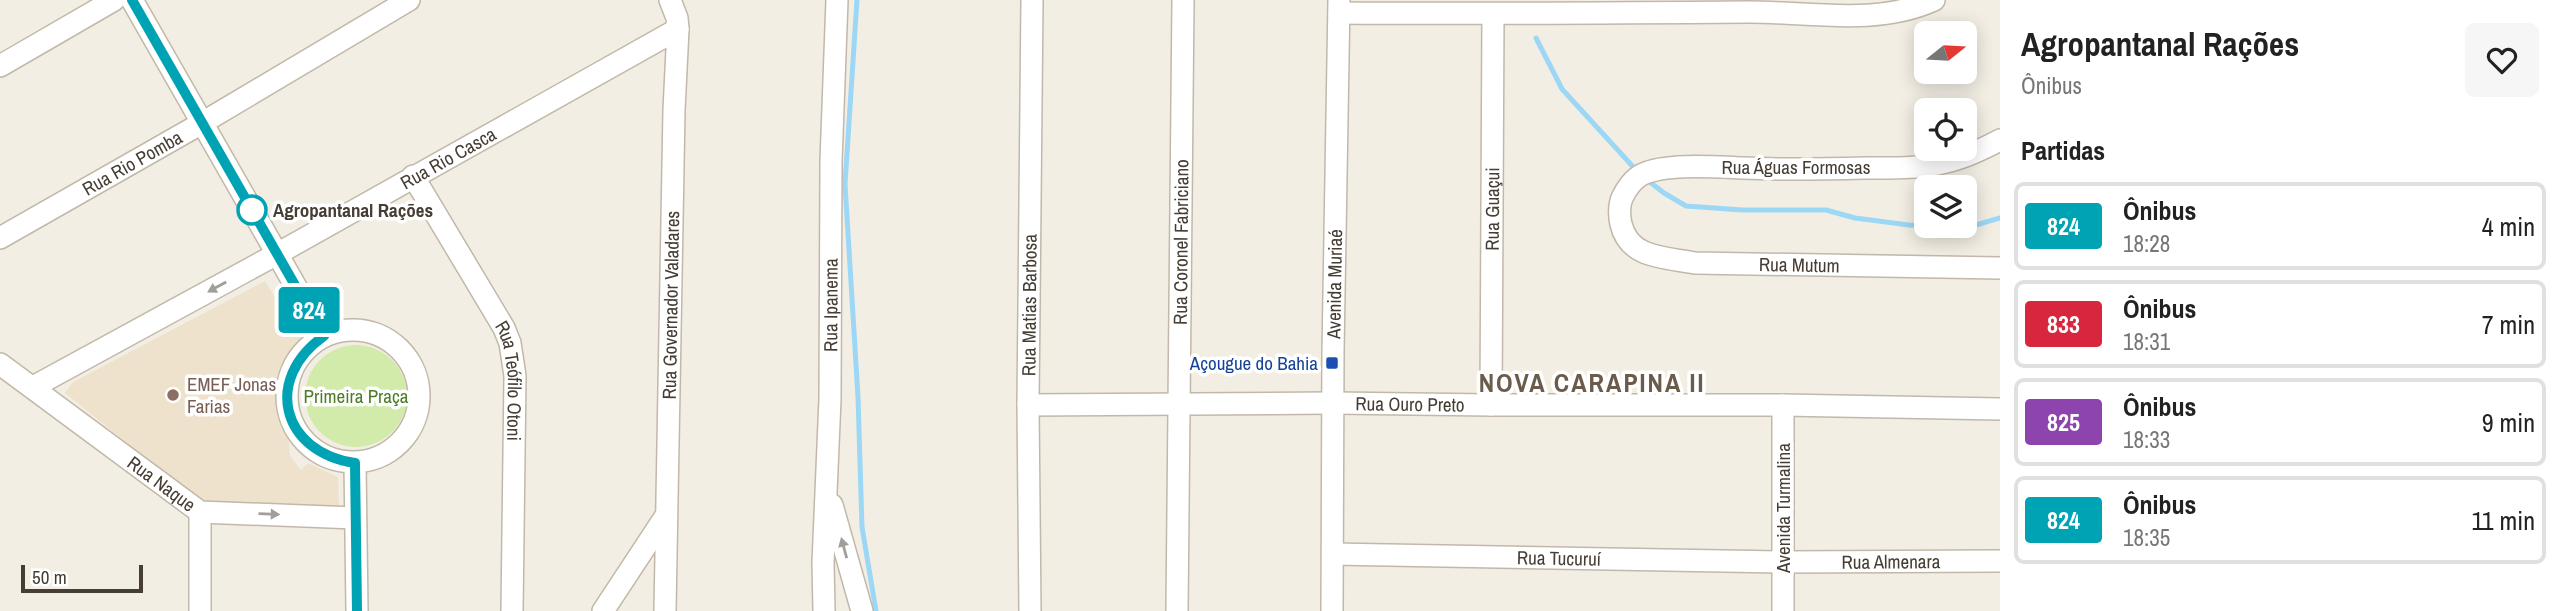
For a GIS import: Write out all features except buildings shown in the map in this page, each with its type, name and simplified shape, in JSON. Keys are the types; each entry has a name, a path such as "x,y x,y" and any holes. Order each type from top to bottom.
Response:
{"street":[{"path":"0,66 114,0"},
{"path":"132,0 324,336"},
{"name":"Rua Rio Pomba","path":"0,238 202,123 409,0"},
{"name":"Rua Governador Valadares","path":"665,611 673,124 678,29 670,0"},
{"name":"Rua Ipanema","path":"824,611 831,161 837,0"},
{"name":"Rua Matias Barbosa","path":"1030,611 1028,405 1032,0"},
{"name":"Rua Coronel Fabriciano","path":"1177,611 1183,0"},
{"path":"1339,6 1493,14 1784,6 1872,15 1899,12 1934,0"},
{"name":"Avenida Muriaé","path":"1332,611 1339,6"},
{"name":"Rua Guaçui","path":"1491,405 1493,14"},
{"name":"Rua Rio Casca","path":"33,387 277,254 678,29"},
{"name":"Rua Águas Formosas","path":"1620,220 1620,201 1629,186 1642,174 1654,171 1697,166 1782,170 1907,167 1945,163 1982,150 2000,140"},
{"name":"Rua Teófilo Otoni","path":"413,176 504,328 510,343 515,376 512,611"},
{"name":"Rua Mutum","path":"1620,220 1625,237 1637,250 1655,257 1695,263 2000,268"},
{"path":"349,331 374,333 402,351 412,365 418,381 419,398 417,414 400,443 387,454 355,463 335,460 317,452 302,438 292,421 287,402 289,382 296,363 308,348 324,336 349,331"},
{"name":"Rua Naque","path":"0,364 200,512 355,517"},
{"name":"Rua Ouro Preto","path":"1028,405 1334,403 2000,409"},
{"name":"Avenida Turmalina","path":"1783,405 1783,611"},
{"path":"355,463 357,611"},
{"path":"827,486 862,611"},
{"path":"200,512 200,611"},
{"path":"603,611 666,516"},
{"name":"Rua Tucuruí","path":"1333,554 1783,562"},
{"name":"Rua Almenara","path":"1783,562 2000,561"}],"shaded area":[{"name":"EMEF Jonas Farias","path":"265,281 302,340 282,372 278,396 288,432 290,456 301,470 308,463 338,477 339,507 199,501 65,393 73,382"}],"green space":[{"name":"Primeira Praça","path":"356,345 375,349 392,360 403,377 407,396 403,415 392,432 375,443 356,447 337,443 320,432 309,415 305,396 309,377 320,360 337,349"}],"waterway":[{"path":"857,0 845,184 858,397 862,527 876,611"},
{"path":"1536,38 1562,89 1636,170"},
{"path":"1646,179 1686,206 1742,210 1826,210 1855,218 1909,225 1966,228 2000,218"}],"bus line":[{"name":"824","path":"132,0 324,336 308,348 296,363 289,382 287,402 292,421 302,438 317,452 335,460 355,463 357,611"}],"place":[{"name":"Agropantanal Rações","path":"252,210"},
{"name":"Açougue do Bahia","path":"1332,363"},
{"name":"EMEF Jonas Farias","path":"173,395"}],"district":[{"name":"NOVA CARAPINA II","path":"1592,383"}]}
